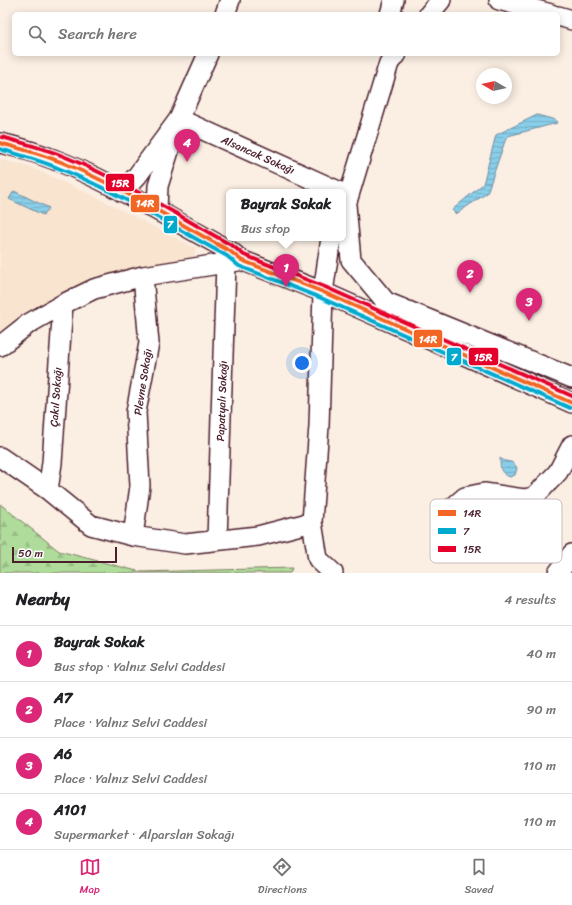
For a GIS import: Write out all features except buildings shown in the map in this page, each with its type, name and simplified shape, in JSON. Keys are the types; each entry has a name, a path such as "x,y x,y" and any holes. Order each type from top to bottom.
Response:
{"street":[{"path":"226,12 230,0"},
{"path":"391,12 394,0"},
{"path":"431,12 441,0"},
{"path":"499,0 544,12"},
{"path":"560,17 572,20"},
{"path":"157,210 158,186 179,119 207,56"},
{"path":"339,189 366,109 379,56"},
{"path":"394,56 389,63 346,205 351,260 386,302 572,378"},
{"path":"122,192 137,176 179,119"},
{"name":"Alsancak Sokağı","path":"179,119 334,189"},
{"path":"0,130 20,141 37,153"},
{"path":"0,142 37,153 99,180 157,210 230,251 233,262"},
{"path":"331,241 323,292 319,426 312,522 318,559 333,573"},
{"path":"0,346 28,324 63,304 94,289 142,276 233,262 323,292 572,403"},
{"name":"Papatyalı Sokağı","path":"217,540 233,262"},
{"name":"Plevne Sokağı","path":"133,536 140,486 136,412 148,343 142,276"},
{"name":"Çakıl Sokağı","path":"48,490 52,463 63,304"},
{"path":"463,499 465,497 484,493 524,499 534,497 558,472 572,445"},
{"path":"0,457 48,490 91,525 133,536 185,544 258,536 312,522"},
{"path":"558,573 572,554"}],"shaded area":[{"path":"0,159 30,167 92,195 196,248 192,271 143,278 0,340"}],"green space":[{"path":"0,504 59,551 141,572 292,568 290,573 0,573"}],"water":[{"path":"537,115 556,120 557,123 508,136 487,193 456,214 452,210 483,184 496,135"},
{"path":"14,191 49,208 43,215 9,199"},
{"path":"500,458 515,465 517,468 515,475 510,477 502,471"}],"transit line":[{"name":"15R","path":"2,137 48,150 85,165 149,198 233,246 244,255 325,287 572,396"},
{"name":"14R","path":"0,143 46,156 83,171 147,204 230,251 241,260 323,292 572,403"},
{"name":"7","path":"0,149 51,165 101,187 144,209 227,256 239,266 321,298 570,408"}],"place":[{"name":"A101","path":"187,162"},
{"name":"Bayrak Sokak","path":"286,287"},
{"name":"A7","path":"470,293"},
{"name":"A6","path":"529,321"}]}
